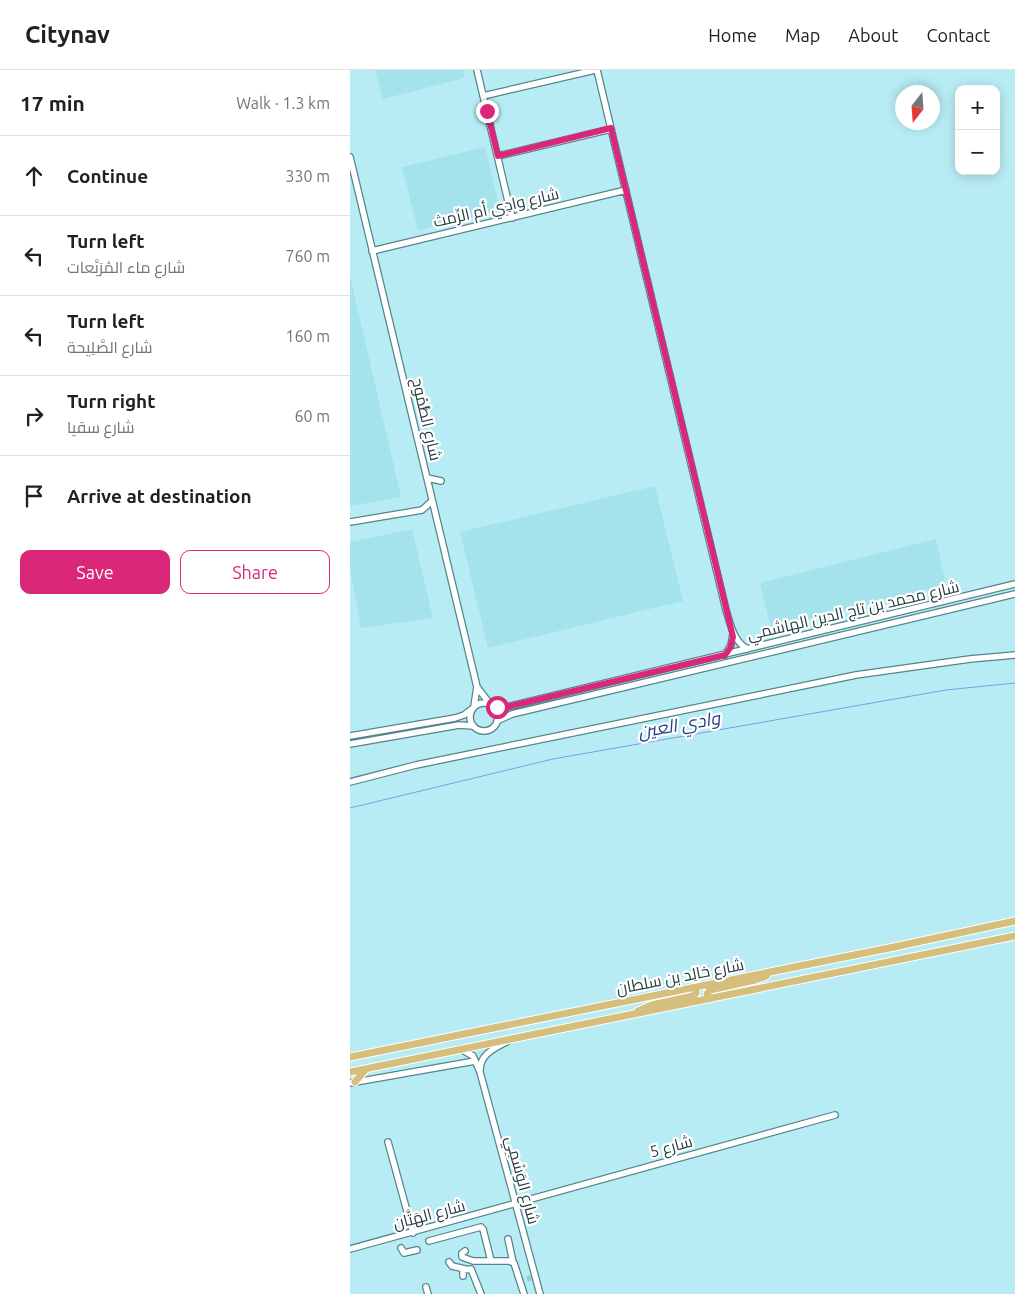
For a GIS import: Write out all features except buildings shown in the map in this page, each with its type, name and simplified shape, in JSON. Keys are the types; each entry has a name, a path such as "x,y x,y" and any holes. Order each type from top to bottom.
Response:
{"main road":[{"name":"شارع خالِد بن سلطان","path":"350,1057 1015,921"},
{"name":"شارع خالِد بن سلطان","path":"350,1072 1015,936"},
{"path":"708,999 707,994 710,990 760,979 772,971"},
{"path":"631,1015 652,1004 693,996 696,993 696,987"},
{"path":"352,1082 366,1069"}],"street":[{"path":"477,70 512,218"},
{"path":"483,96 596,70 733,633 740,644 747,649"},
{"path":"498,156 611,128"},
{"name":"شارع الطُّمُوح","path":"350,157 476,686 473,708"},
{"name":"شارع وادِي أم الرِّمث","path":"372,251 626,190"},
{"path":"427,478 441,481"},
{"path":"350,522 422,510 432,501"},
{"path":"422,510 436,517"},
{"name":"شارع محمد بن تاج الدين الهاشمي","path":"492,706 506,707 1015,584"},
{"name":"شارع محمد بن تاج الدين الهاشمي","path":"497,721 512,714 1015,594"},
{"path":"725,655 731,645 733,633"},
{"path":"350,782 426,763 856,675 970,659 1015,655"},
{"name":"شارع الطُّمُوح","path":"476,686 492,706"},
{"path":"350,736 454,718 464,715 482,703 492,706 497,712 497,721 494,726 485,730 479,730 473,726 460,725 350,744"},
{"path":"473,708 470,716 473,726"},
{"path":"480,1072 482,1058 513,1039"},
{"name":"شارع الوَسْمِي","path":"461,1049 473,1056 480,1072 515,1204 531,1278 540,1294"},
{"path":"352,1082 475,1061"},
{"name":"شارع 5","path":"515,1204 835,1115"},
{"path":"388,1142 413,1232"},
{"name":"شارع الهَتَّان","path":"350,1249 515,1204"},
{"path":"430,1240 481,1227 491,1261"},
{"path":"397,1237 404,1253 417,1250"},
{"path":"508,1239 513,1262 516,1266 524,1294"},
{"path":"465,1251 462,1253 462,1257 473,1262 513,1262"},
{"path":"449,1262 454,1266 468,1269 475,1277 481,1294"},
{"path":"463,1276 462,1272 468,1269 473,1262"},
{"path":"520,1281 531,1278"},
{"path":"426,1287 428,1294"}],"shaded area":[{"path":"375,70 463,70 465,78 383,99"},
{"path":"485,147 500,210 418,230 402,167"},
{"path":"350,276 401,497 350,506"},
{"path":"655,486 683,601 488,648 460,532"},
{"path":"412,529 433,618 361,628 350,568 350,542"},
{"path":"936,539 946,585 771,628 760,583"}],"waterway":[{"name":"وادي العين","path":"350,808 553,759 946,690 1015,683"}],"tunnel":[{"path":"527,1279 531,1278"}],"route":[{"path":"487,111 498,156 611,128 733,633 730,648 725,655 506,707 497,707"}]}
